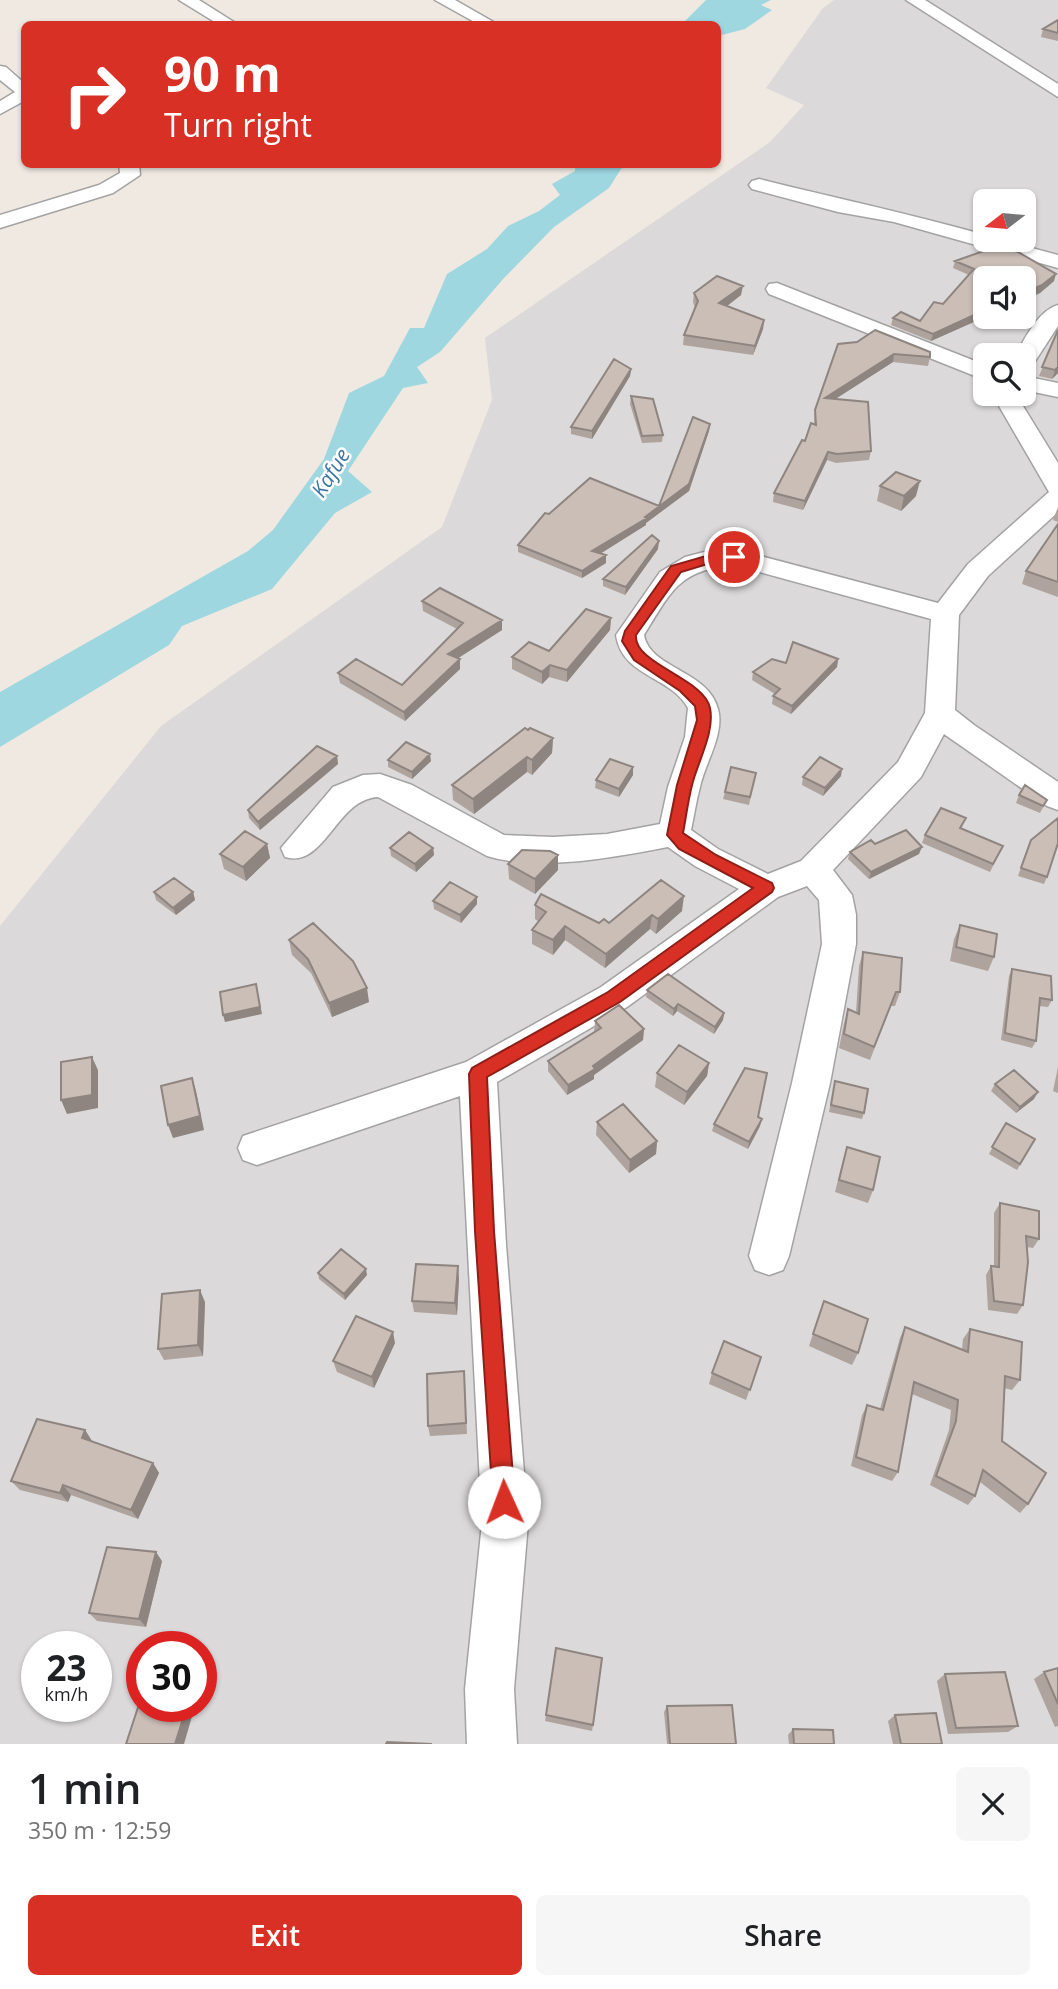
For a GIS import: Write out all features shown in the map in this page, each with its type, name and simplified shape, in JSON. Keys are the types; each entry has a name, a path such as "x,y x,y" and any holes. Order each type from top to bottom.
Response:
{"street":[{"path":"187,0 224,21"},
{"path":"443,0 483,21"},
{"path":"914,0 1058,93"},
{"path":"0,71 21,90"},
{"path":"0,109 21,95"},
{"path":"0,222 106,189 130,175 129,168"},
{"path":"758,185 838,206 896,216 1058,262"},
{"path":"777,289 973,368"},
{"path":"1034,343 1058,312"},
{"path":"1036,385 1058,390"},
{"path":"1011,406 1058,487"},
{"path":"257,1148 478,1074 614,997 766,888 813,870 910,769 940,713 945,614 978,570 1058,498"},
{"path":"674,835 685,785 705,720 702,704 685,688 639,656 629,641 637,624 676,569 713,558 734,557 945,614"},
{"path":"940,713 963,733 1058,798"},
{"path":"297,848 344,795 363,786 380,785 401,793 499,847 553,849 607,846 674,835"},
{"path":"674,835 685,845 766,888"},
{"path":"769,1256 811,1083 839,944 839,915 835,895 813,870"},
{"path":"478,1074 484,1231 503,1454 505,1527 490,1668 489,1723 492,1744"}],"shaded area":[{"path":"834,0 1058,0 1058,1744 0,1744 0,926 161,726 442,527 492,400 485,338 770,142 804,105 766,88 823,8"}],"water":[{"path":"706,0 771,0 761,5 772,10 745,29 721,35 721,21 685,21"},
{"name":"Kafue","path":"575,168 623,168 609,188 554,227 504,278 440,352 417,367 428,383 403,388 348,471 372,492 335,513 272,589 182,626 169,645 0,747 0,692 248,551 273,530 324,459 349,393 384,376 410,328 424,328 447,274 487,249 508,226 539,211 560,195 552,184 575,171"}],"building":[{"path":"1058,20 1058,33 1043,29"},
{"path":"981,252 1018,252 1056,274 1036,288 1036,266 973,266 973,269 955,261"},
{"path":"973,270 973,316 933,334 893,318 901,312 920,321 934,302 943,304"},
{"path":"717,276 743,286 719,303 764,320 755,346 684,335 698,301 694,293"},
{"path":"875,330 930,352 930,357 894,354 825,398 868,402 871,451 837,454 828,452 805,501 774,493 802,440 805,441 811,423 816,425 815,410 838,344 857,342"},
{"path":"1058,330 1058,367 1055,370 1042,367"},
{"path":"614,359 631,369 592,431 571,427"},
{"path":"631,396 653,399 663,435 642,436"},
{"path":"693,417 710,424 689,484 645,517 647,518 592,551 606,555 582,571 518,545 545,513 549,514 590,478 659,506"},
{"path":"896,472 920,481 904,496 880,486"},
{"path":"1058,524 1058,582 1026,571"},
{"path":"652,535 659,541 626,587 603,579"},
{"path":"440,588 502,620 448,654 460,659 404,712 338,673 356,659 402,685 463,623 422,601"},
{"path":"586,609 611,618 567,670 550,665 542,672 512,657 529,642 549,651"},
{"path":"793,642 838,659 792,706 773,696 780,689 753,672 772,659 786,663"},
{"path":"525,728 553,738 532,760 527,757 473,799 452,785"},
{"path":"406,742 430,754 412,772 388,760"},
{"path":"317,746 337,756 258,822 248,810"},
{"path":"820,757 842,769 825,788 803,777"},
{"path":"610,759 633,767 619,789 596,780"},
{"path":"731,767 756,773 750,797 725,792"},
{"path":"1025,785 1047,800 1043,806 1019,795"},
{"path":"941,808 966,818 960,828 1003,846 993,864 925,835"},
{"path":"1058,818 1058,843 1047,877 1021,868 1031,840"},
{"path":"906,830 922,847 871,872 850,852 871,840 875,844"},
{"path":"245,831 267,844 243,867 220,854"},
{"path":"409,832 433,848 415,864 390,848"},
{"path":"522,850 550,851 558,855 535,879 508,864"},
{"path":"174,878 193,892 173,908 154,892"},
{"path":"661,880 684,896 658,919 652,915 606,954 565,926 553,940 532,930 546,912 535,905 541,894 599,923 604,919 609,923"},
{"path":"450,882 477,897 460,915 433,901"},
{"path":"313,923 353,961 367,988 329,1003 308,959 289,940"},
{"path":"960,925 997,934 994,957 956,947"},
{"path":"863,952 902,958 900,992 896,992 874,1047 844,1034 848,1009 859,1014"},
{"path":"1012,969 1051,976 1052,1000 1040,998 1036,1041 1005,1033"},
{"path":"668,974 724,1013 715,1027 678,1004 674,1009 647,990"},
{"path":"256,984 260,1007 223,1015 220,992"},
{"path":"619,1005 644,1029 593,1066 595,1069 568,1085 548,1061 601,1028 595,1021"},
{"path":"679,1045 709,1063 687,1092 657,1073"},
{"path":"92,1057 92,1095 61,1100 61,1062"},
{"path":"745,1068 767,1073 758,1117 762,1119 749,1142 714,1124"},
{"path":"1014,1070 1038,1092 1020,1107 995,1084"},
{"path":"192,1078 200,1116 168,1125 161,1086"},
{"path":"835,1081 868,1089 864,1113 831,1105"},
{"path":"623,1104 657,1141 630,1160 597,1122"},
{"path":"1006,1123 1035,1139 1020,1164 992,1147"},
{"path":"847,1147 880,1157 873,1190 839,1180"},
{"path":"1000,1203 1039,1211 1039,1239 1026,1236 1028,1262 1023,1305 994,1301 991,1266 999,1267"},
{"path":"341,1249 366,1269 344,1294 318,1273"},
{"path":"416,1264 458,1266 455,1303 412,1301"},
{"path":"200,1290 198,1345 158,1349 162,1294"},
{"path":"824,1301 868,1319 858,1353 813,1334"},
{"path":"356,1316 393,1332 372,1377 333,1361"},
{"path":"905,1327 968,1352 970,1329 1022,1342 1020,1380 1005,1376 1002,1441 1046,1473 1028,1504 983,1470 975,1496 936,1476 956,1421 958,1400 914,1382 898,1472 856,1457 867,1405 883,1410"},
{"path":"724,1341 761,1357 750,1390 712,1373"},
{"path":"464,1371 466,1423 428,1426 427,1374"},
{"path":"37,1419 85,1430 82,1438 153,1463 131,1510 63,1485 60,1493 11,1481"},
{"path":"107,1547 156,1552 139,1619 89,1613"},
{"path":"556,1648 602,1658 593,1725 546,1715"},
{"path":"1058,1668 1058,1704 1044,1672"},
{"path":"1005,1672 1018,1726 956,1728 945,1674"},
{"path":"732,1705 736,1744 670,1744 667,1706"},
{"path":"936,1713 942,1744 901,1744 895,1715"},
{"path":"133,1722 182,1722 175,1744 126,1744"},
{"path":"793,1729 833,1730 834,1744 794,1744"},
{"path":"387,1742 432,1744 386,1744"}],"route":[{"path":"504,1502 503,1454 484,1231 478,1074 614,997 766,888 685,845 674,835 685,785 705,720 702,704 659,668 639,656 631,648 629,641 630,635 676,569 713,558 734,557"}]}
